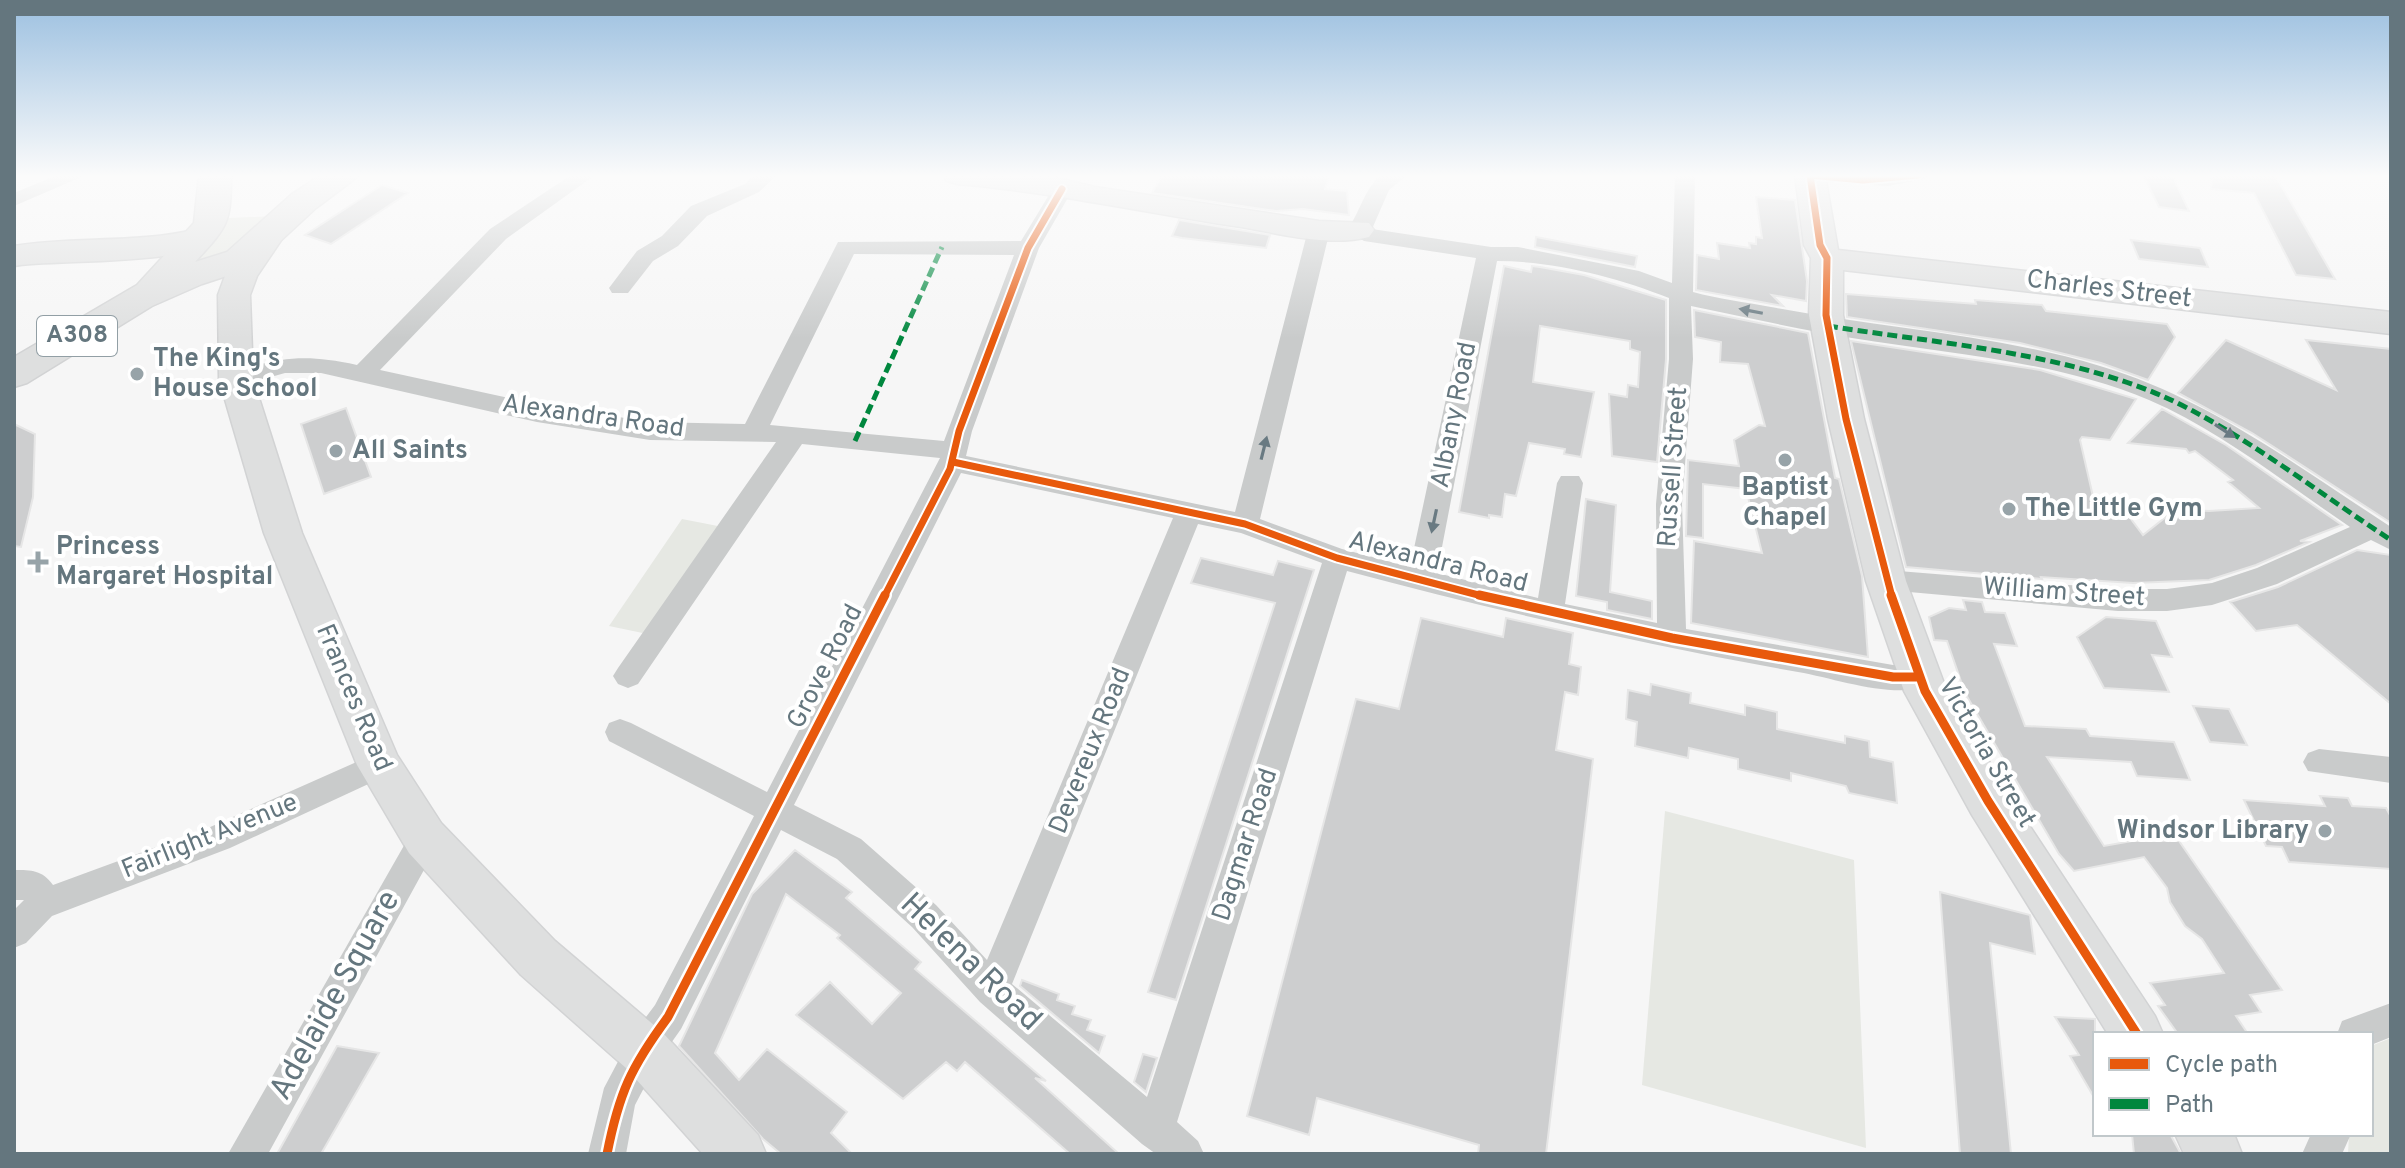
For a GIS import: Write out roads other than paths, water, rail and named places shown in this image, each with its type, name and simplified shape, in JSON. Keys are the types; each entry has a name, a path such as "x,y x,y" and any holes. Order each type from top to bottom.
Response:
{"main road":[{"path":"192,257 208,230"},
{"name":"A308","path":"14,374 139,298 192,257 239,260 276,230"}],"street":[{"path":"363,373 505,230"},
{"path":"620,288 645,256 670,241 681,230"},
{"name":"Grove Road","path":"607,1154 617,1101 644,1050 668,1017 954,457 1033,230"},
{"path":"1245,524 1319,230 1358,230 1380,239 1491,254 1518,254 1630,276 1682,295 1828,326 2048,361 2157,394 2195,412 2382,534"},
{"name":"Russell Street","path":"1672,638 1669,504 1677,435 1684,230"},
{"name":"Victoria Street","path":"1818,230 1820,245 1827,258 1828,326 1886,581 1920,677 1988,801 2136,1032"},
{"path":"232,317 241,276 268,236"},
{"path":"753,434 846,247 1028,248"},
{"path":"14,256 44,249 136,249 192,257"},
{"name":"Albany Road","path":"1422,578 1485,261 1491,254"},
{"name":"Frances Road","path":"192,257 218,285 223,307 232,317 236,379 283,533 379,765 425,838 538,958 644,1050 739,1154"},
{"name":"Charles Street","path":"1827,258 2391,323"},
{"name":"Alexandra Road","path":"236,379 284,365 321,365 537,413 636,429 795,434 954,457 1245,524 1337,558 1513,604 1672,638 1893,677 1920,677"},
{"path":"628,676 795,434"},
{"path":"1550,612 1570,483"},
{"name":"Devereux Road","path":"992,990 1189,512"},
{"name":"William Street","path":"1886,581 2118,600 2167,600 2212,594 2382,534"},
{"name":"Dagmar Road","path":"1155,1131 1337,558"},
{"name":"Helena Road","path":"620,732 775,808 849,849 924,916 992,990 1185,1154"},
{"path":"2319,762 2391,770"},
{"name":"Fairlight Avenue","path":"14,932 29,921 27,895 219,838 379,765"},
{"name":"Adelaide Square","path":"247,1154 425,838"},
{"path":"2360,1032 2391,1020"},
{"path":"2203,1136 2215,1154"},
{"path":"2321,1154 2331,1136"}],"place":[{"name":"The King's House School","path":"137,374"},
{"name":"All Saints","path":"336,451"},
{"name":"Baptist Chapel","path":"1785,460"},
{"name":"The Little Gym","path":"2009,509"},
{"name":"Princess Margaret Hospital","path":"38,562"},
{"name":"Windsor Library","path":"2325,831"}]}
